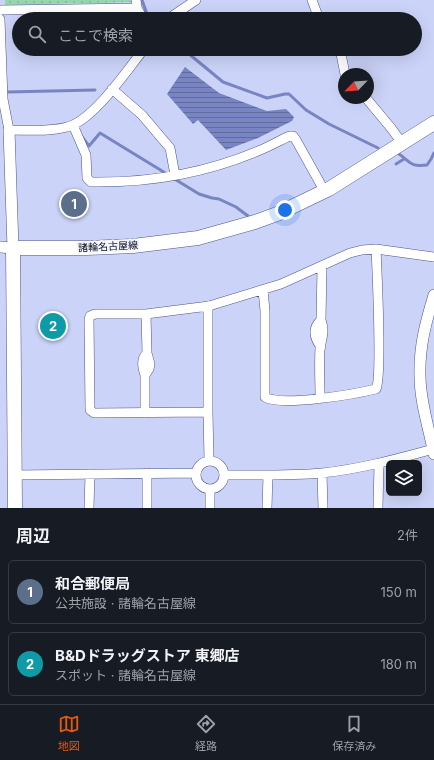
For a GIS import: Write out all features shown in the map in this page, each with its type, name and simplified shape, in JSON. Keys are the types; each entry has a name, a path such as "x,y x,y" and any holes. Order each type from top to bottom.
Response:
{"main road":[{"name":"諸輪名古屋線","path":"7,248 112,248 198,238 255,222 277,214 325,192 434,123"},
{"path":"7,248 15,508"}],"street":[{"path":"178,12 196,0"},
{"path":"312,0 316,12"},
{"path":"0,10 137,4"},
{"path":"0,19 3,99 8,130 7,248"},
{"path":"8,130 43,131 73,125 91,112 138,56"},
{"path":"341,56 344,68"},
{"path":"112,88 142,116 170,148 175,175"},
{"path":"371,104 402,143"},
{"path":"73,125 87,158 88,178 91,182 148,180 175,175 235,159 293,136 325,192"},
{"path":"208,412 94,413 90,410 90,316 95,314 146,314 208,306 263,290 350,253 362,250 376,249 434,257"},
{"path":"263,290 265,311 265,397 270,399 290,400 320,399 351,395 376,389 378,386 376,249"},
{"path":"320,399 321,347 323,338 323,326 321,320 322,266"},
{"path":"224,474 268,475 322,473 434,452 422,400 420,365 425,328 434,294"},
{"path":"208,306 209,460"},
{"path":"145,413 145,375 150,364 147,353 146,314"},
{"path":"209,460 218,463 224,470 222,483 214,489 201,486 196,478 196,473 200,464 209,460"},
{"path":"378,463 378,508"},
{"path":"147,473 147,508"},
{"path":"15,475 196,473"},
{"path":"322,473 323,508"},
{"path":"89,508 90,474"},
{"path":"267,508 268,475"},
{"path":"210,489 210,508"}],"green space":[{"path":"5,0 131,0 131,2 5,5"}],"water":[{"path":"185,67 219,93 267,111 286,109 294,117 292,121 258,138 226,150 198,120 193,124 167,94"}],"waterway":[{"path":"142,0 146,12"},
{"path":"191,56 223,82 267,98 289,94 306,110 329,124 378,148"},
{"path":"7,92 95,90"},
{"path":"82,137 89,146 100,133 167,174"},
{"path":"399,154 413,165 427,165 434,153"},
{"path":"396,164 404,159"},
{"path":"173,178 199,194 219,199 236,207 248,216"}],"place":[{"name":"和合郵便局","path":"74,204"},
{"name":"B&Dドラッグストア 東郷店","path":"53,326"}]}
